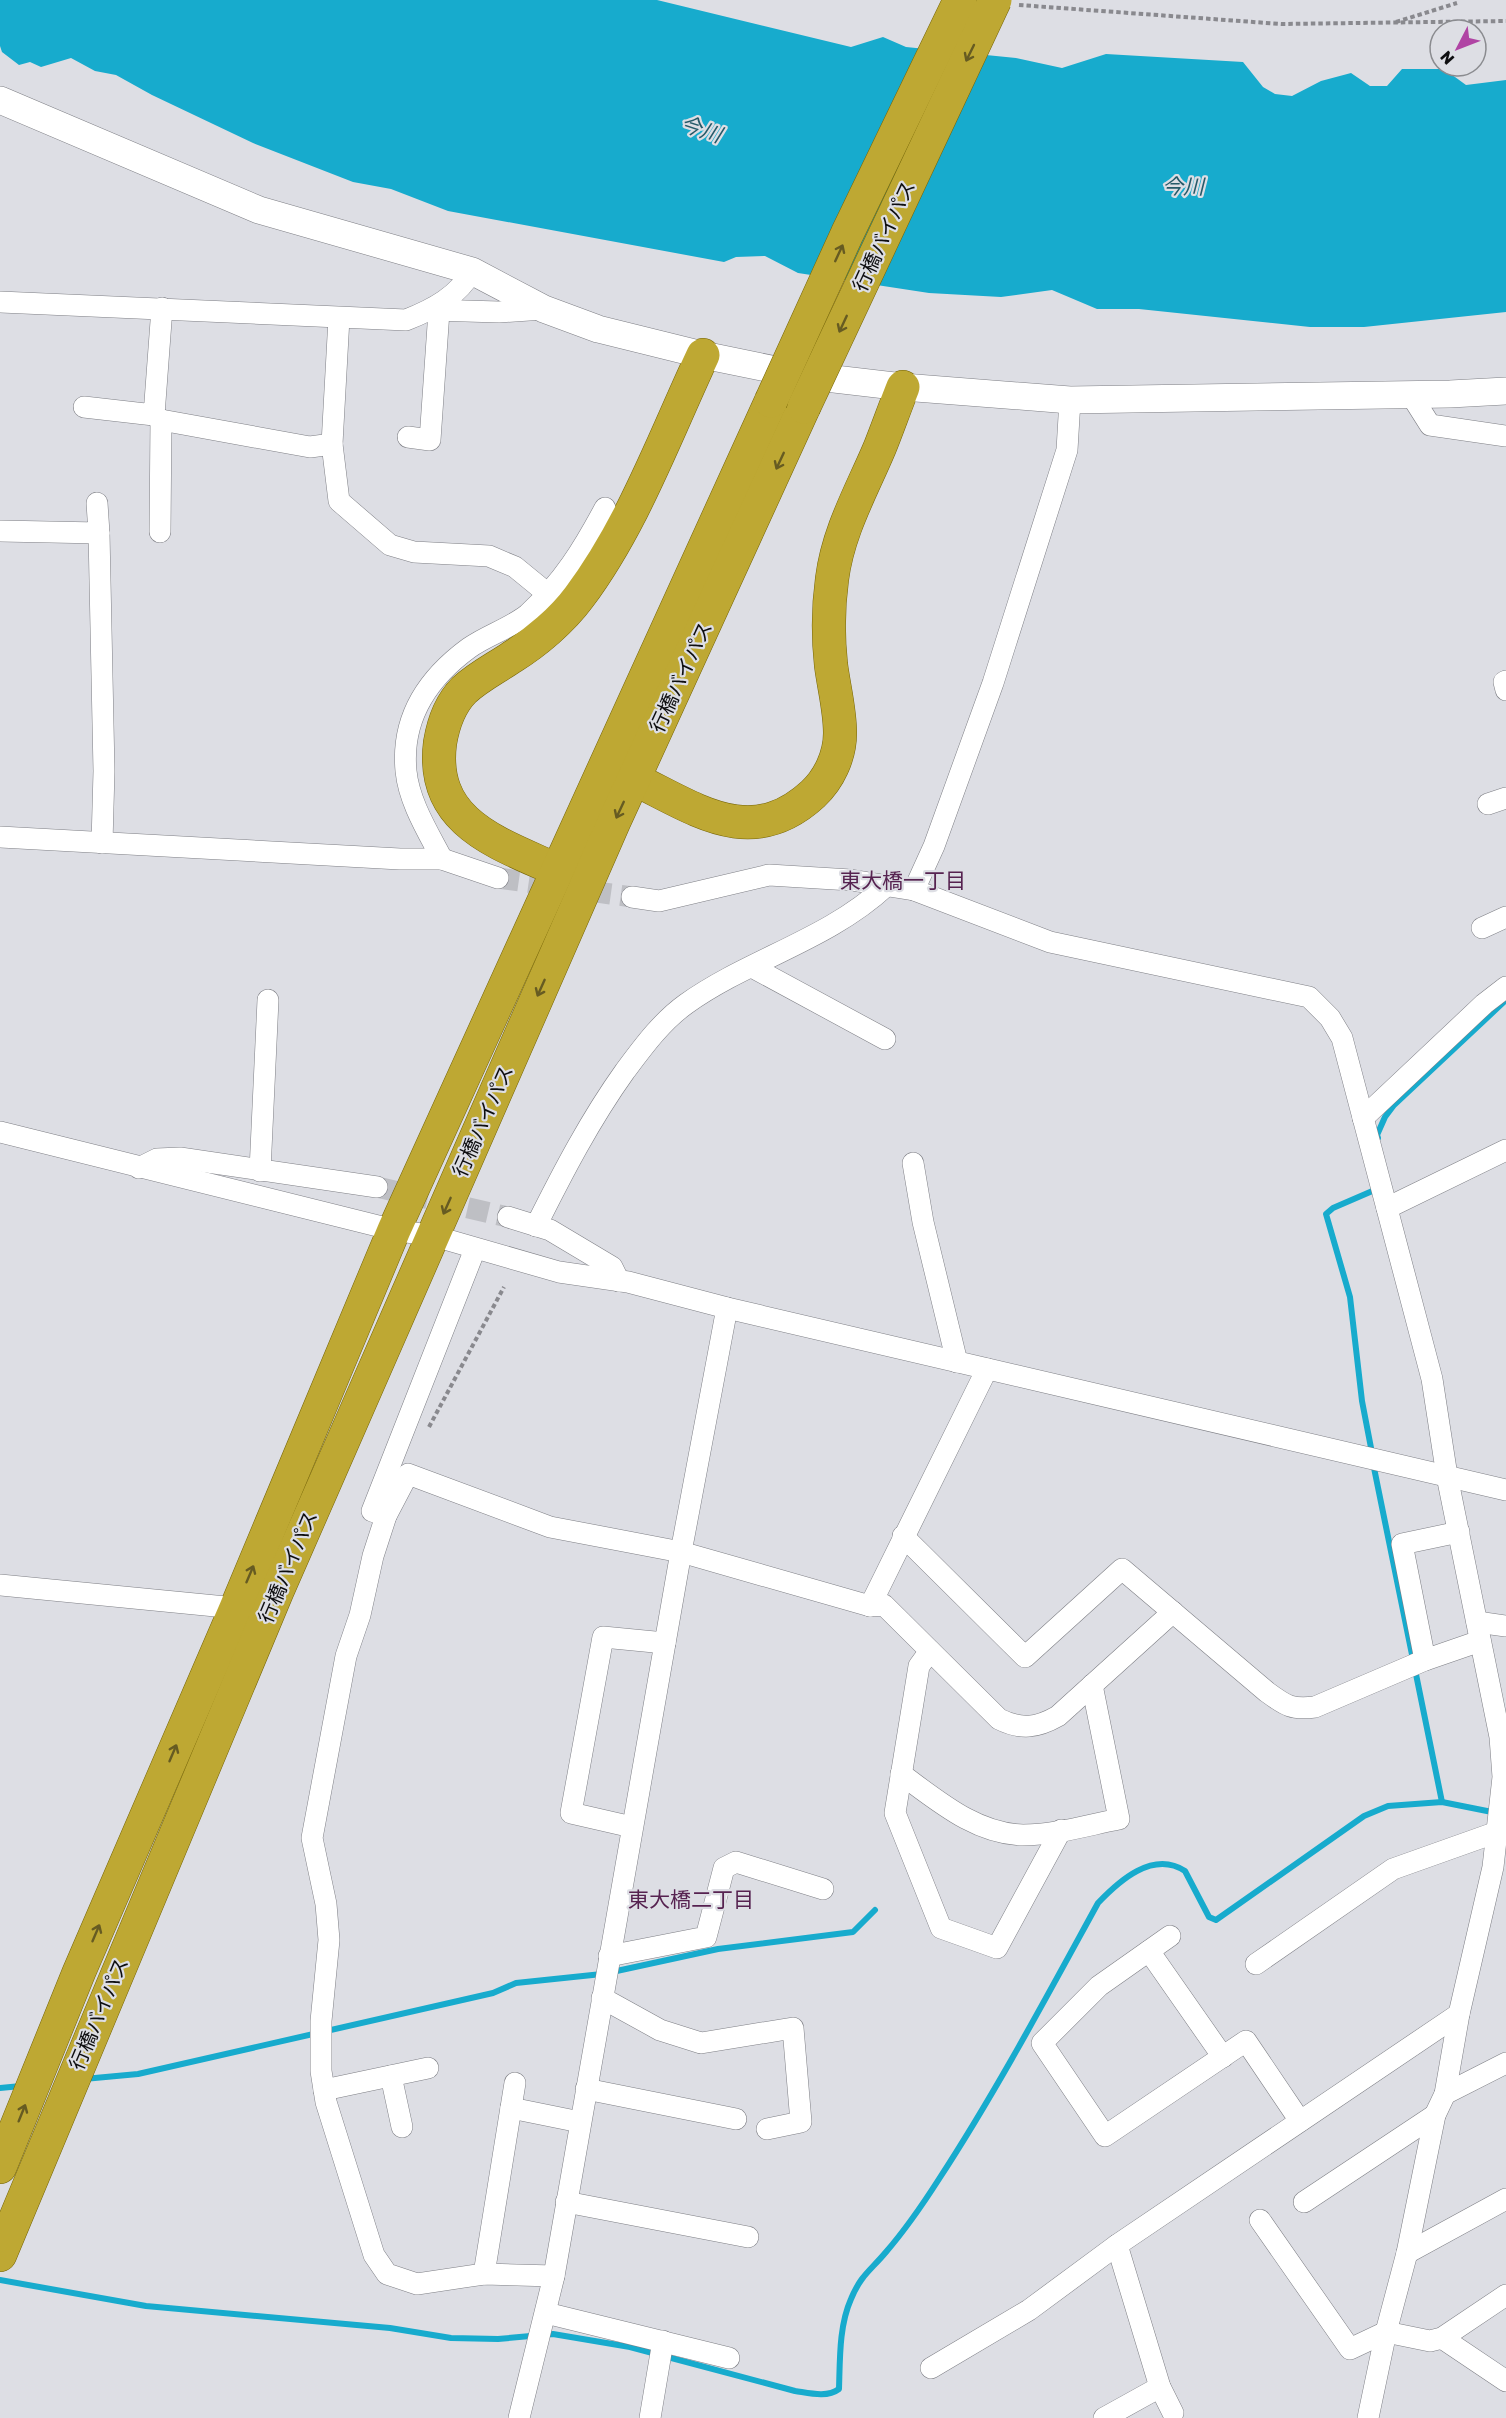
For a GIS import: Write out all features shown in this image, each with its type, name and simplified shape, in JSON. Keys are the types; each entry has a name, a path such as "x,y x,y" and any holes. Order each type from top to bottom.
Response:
{"highway":[{"name":"行橋バイパス","path":"0,2167 79,1972 236,1608 394,1230 847,234 960,0"},
{"name":"行橋バイパス","path":"0,2255 276,1592 634,779 804,407 1005,2"},
{"path":"557,870 483,836 465,822 450,803 440,781 438,756 442,731 449,710 462,691 488,671 514,656 556,623 578,599 608,556 703,355"},
{"path":"634,779 718,819 738,824 776,819 803,803 821,786 834,763 840,736 828,629 832,578 841,538 861,487 880,448 903,387"}],"street":[{"path":"0,100 259,210 472,271 544,309 598,329 703,355 800,375 903,387 1070,400 1411,395 1506,391"},
{"path":"408,437 430,440 435,311 465,285 472,271"},
{"path":"0,302 406,320 435,311 499,312 544,309"},
{"path":"160,532 158,417 162,308"},
{"path":"339,318 332,444 339,501 390,544 414,552 489,556 515,567 548,594"},
{"path":"1411,395 1430,425 1506,436"},
{"path":"914,890 934,846 993,683 1067,450 1070,400"},
{"path":"84,407 158,417 310,447 332,444"},
{"path":"97,503 104,771 102,843"},
{"path":"442,859 418,813 406,772 408,732 422,696 442,670 470,647 525,616 560,583 605,508"},
{"path":"0,531 99,533"},
{"path":"1506,681 1504,682 1506,690"},
{"path":"0,837 400,859 442,859 498,878"},
{"path":"632,897 659,901 769,875 851,880 914,890 1050,942 1309,997 1330,1018 1342,1038 1432,1379 1447,1476 1500,1737 1503,1777 1497,1832 1499,1872 1459,2014 1445,2094 1435,2115 1407,2253 1386,2332 1368,2418"},
{"path":"536,1226 598,1109 653,1034 686,1004 814,936 868,902 886,886"},
{"path":"1482,928 1506,917"},
{"path":"752,968 885,1039"},
{"path":"1364,1118 1484,1004 1506,987"},
{"path":"260,1171 268,1000"},
{"path":"0,1132 394,1230 434,1236 559,1272 620,1281 1506,1490"},
{"path":"1387,1208 1506,1150"},
{"path":"139,1168 157,1159 180,1158 377,1188"},
{"path":"913,1163 923,1222 957,1362"},
{"path":"508,1217 550,1230 612,1267 620,1281"},
{"path":"386,1516 372,1511 475,1249"},
{"path":"519,2418 554,2276 681,1552 727,1308"},
{"path":"870,1606 987,1369"},
{"path":"554,2276 484,2274 417,2284 387,2274 374,2255 324,2090 321,2071 321,2021 329,1940 326,1904 312,1838 346,1656 360,1615 373,1556 386,1516 408,1474 550,1527 681,1552 870,1606 884,1605 999,1719 1014,1726 1031,1727 1045,1724 1058,1716 1173,1611"},
{"path":"1425,1660 1402,1544 1459,1532"},
{"path":"903,1536 1025,1657 1122,1569 1285,1705 1299,1709 1315,1707 1425,1660 1479,1632 1506,1626"},
{"path":"0,1585 236,1608"},
{"path":"632,1827 571,1813 603,1637 665,1643"},
{"path":"930,1651 919,1666 895,1814 941,1928 997,1948 1061,1830"},
{"path":"901,1774 953,1811 976,1824 998,1831 1024,1835 1119,1819 1092,1685"},
{"path":"1256,1964 1394,1869 1497,1832"},
{"path":"609,1956 706,1937 724,1868 736,1862 823,1889"},
{"path":"1170,1936 1099,1986 1042,2043 1105,2136 1246,2041 1300,2121"},
{"path":"1149,1951 1223,2057"},
{"path":"602,1998 660,2030 701,2043 793,2028 801,2122 767,2129"},
{"path":"931,2368 1029,2310 1117,2246 1459,2014"},
{"path":"1445,2094 1506,2063"},
{"path":"324,2090 428,2067"},
{"path":"391,2076 402,2127"},
{"path":"484,2274 515,2083"},
{"path":"586,2090 736,2119"},
{"path":"511,2108 580,2122"},
{"path":"1304,2202 1435,2115"},
{"path":"1407,2253 1506,2199"},
{"path":"566,2202 748,2237"},
{"path":"1260,2220 1350,2349 1386,2332 1430,2341 1442,2338 1506,2295"},
{"path":"1117,2246 1160,2387 1173,2413"},
{"path":"546,2313 729,2358"},
{"path":"1442,2338 1506,2381"},
{"path":"650,2418 663,2341"},
{"path":"1104,2418 1160,2387"}],"path":[{"path":"1005,2 1281,24 1506,21"},
{"path":"1393,23 1457,3"},
{"path":"428,1430 504,1287"}],"water":[{"name":"今川","path":"0,0 657,0 851,47 883,37 906,47 1016,58 1062,68 1106,54 1243,62 1263,87 1275,94 1292,96 1321,81 1351,73 1370,86 1387,86 1402,69 1428,69 1428,78 1456,78 1466,85 1506,80 1506,312 1364,327 1310,327 1139,309 1097,309 1052,290 1001,297 929,293 798,273 765,256 736,257 724,262 448,211 391,189 353,182 253,143 152,95 116,75 95,71 71,58 41,67 30,62 19,65 2,52"}],"waterway":[{"path":"1378,1138 1377,1135 1385,1117 1394,1105 1506,1000"},
{"path":"1372,1453 1362,1401 1350,1297 1326,1214 1333,1208 1377,1189"},
{"path":"1373,1463 1442,1802"},
{"path":"0,2280 146,2306 390,2328 451,2338 498,2339 553,2334 630,2347 795,2391 818,2394 834,2392 839,2389 844,2320 858,2284 900,2235 939,2179 1041,2008 1098,1903 1116,1886 1137,1871 1149,1866 1173,1865 1185,1871 1209,1917 1216,1920 1364,1816 1388,1806 1442,1802 1497,1813"},
{"path":"612,1972 718,1949 853,1932 875,1910"},
{"path":"84,2079 138,2074 493,1993 516,1983 602,1974"},
{"path":"0,2088 21,2086"}],"tunnel":[{"path":"498,878 632,897"},
{"path":"377,1187 508,1217"}],"district":[{"name":"東大橋一丁目","path":"903,880"},
{"name":"東大橋二丁目","path":"691,1899"}]}
